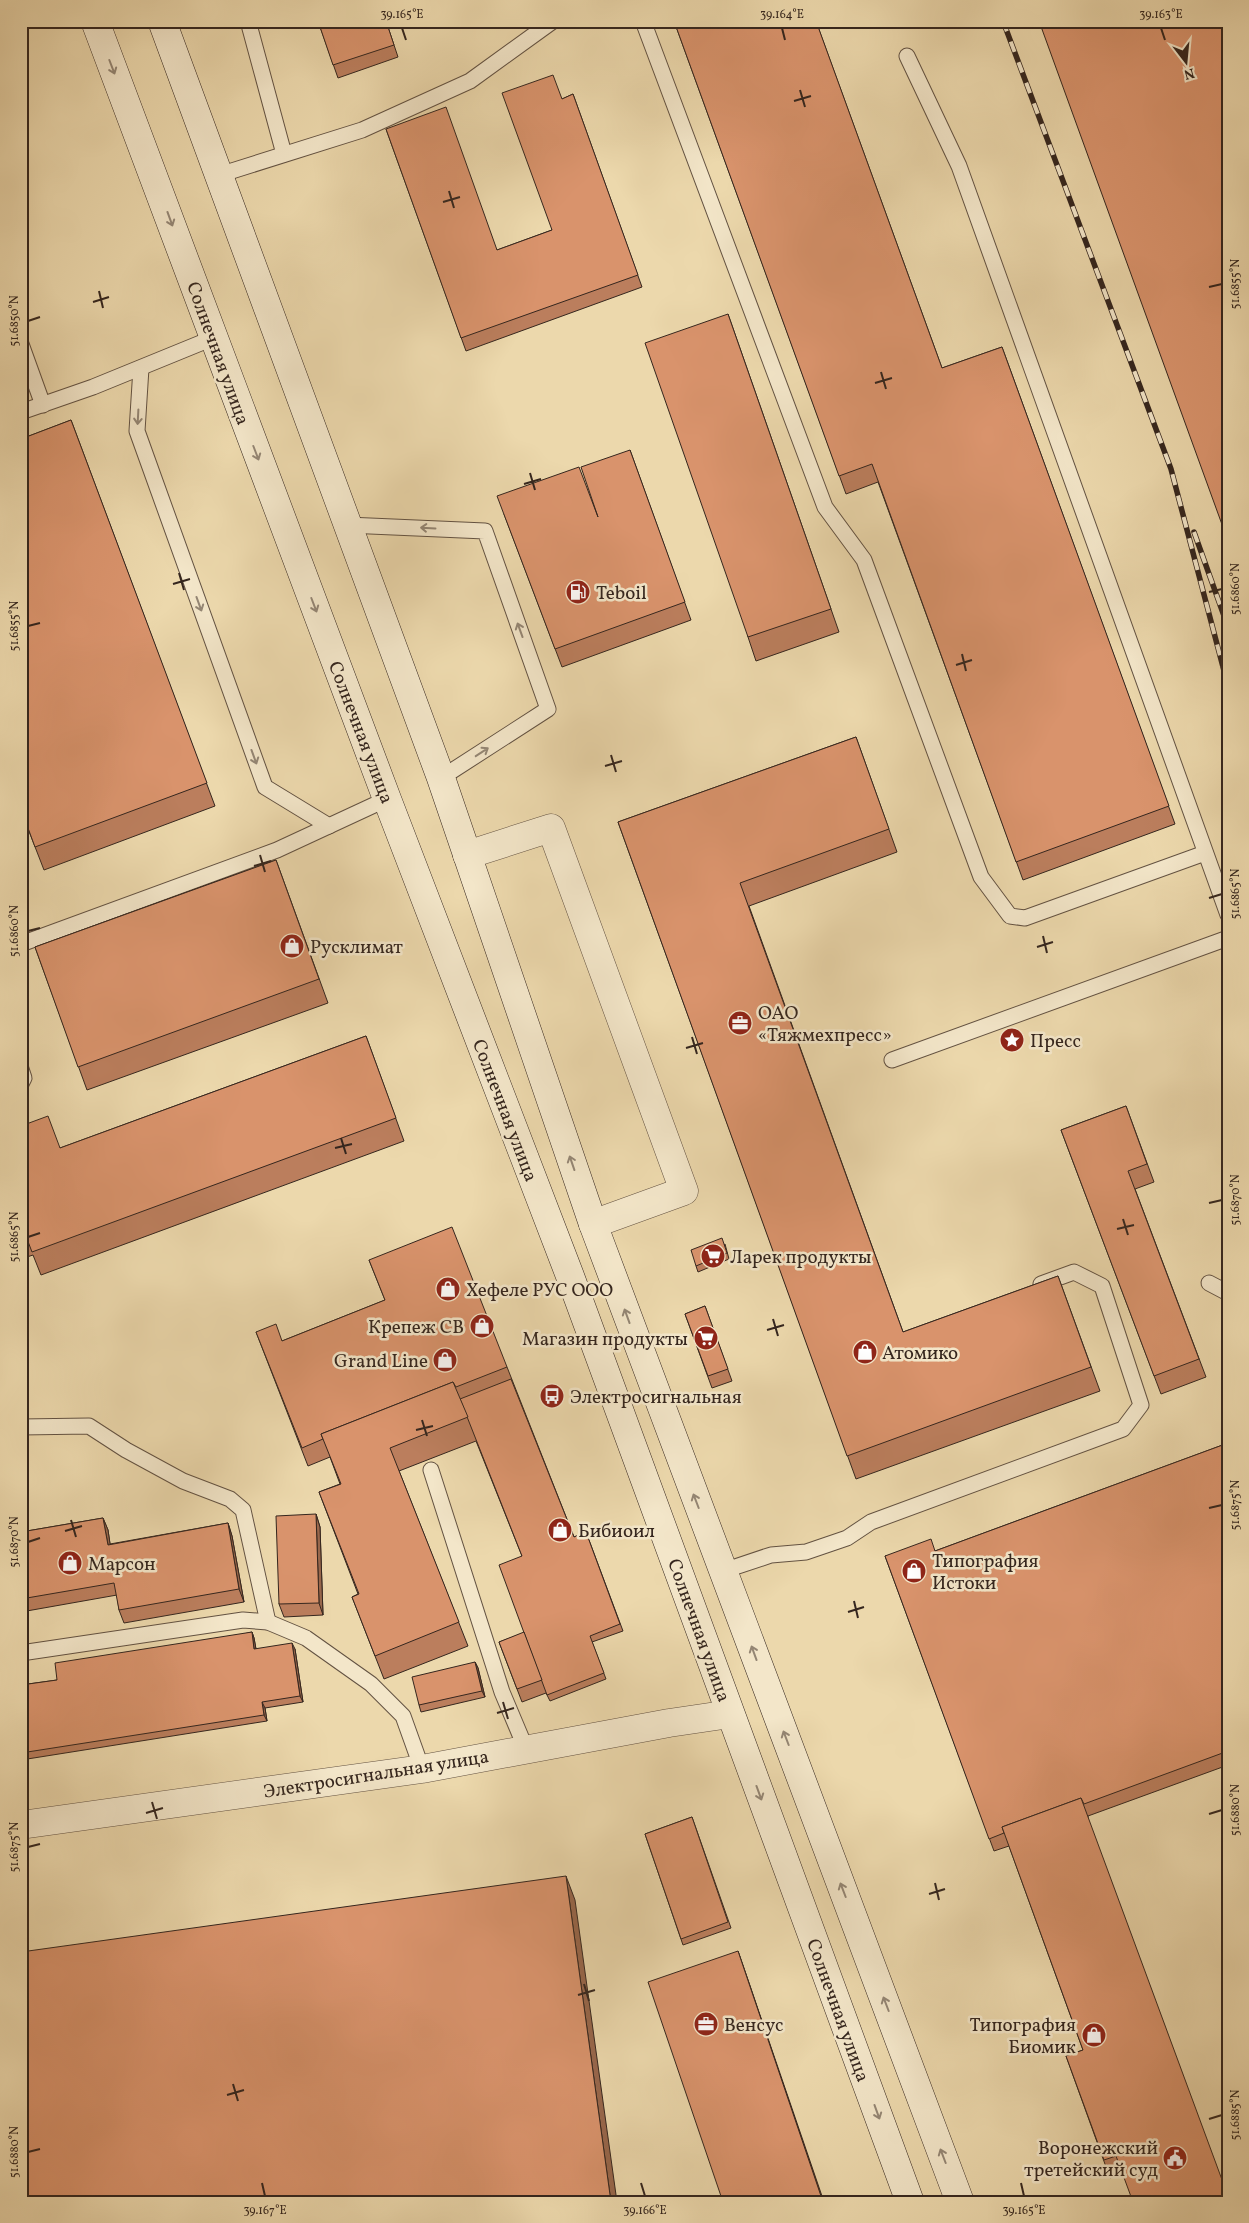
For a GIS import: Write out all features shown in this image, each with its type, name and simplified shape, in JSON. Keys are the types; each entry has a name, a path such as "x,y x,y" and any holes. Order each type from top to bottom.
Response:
{"main road":[{"name":"Солнечная улица","path":"95,21 387,799 570,1276 910,2202"},
{"path":"162,21 441,778 593,1224 960,2202"},
{"path":"467,855 551,828 684,1190 593,1224"},
{"name":"Электросигнальная улица","path":"21,1825 422,1769 730,1714 771,1699"}],"lane":[{"path":"248,21 284,154"},
{"path":"218,175 362,130 470,82 553,21"},
{"path":"643,21 825,507 864,560 981,877 1010,916 1025,918 1205,853"},
{"path":"907,56 959,166 1228,915"},
{"path":"21,412 141,368 213,338"},
{"path":"21,344 43,405"},
{"path":"141,368 137,431 265,787 329,826"},
{"path":"347,525 484,531 548,709 441,778"},
{"path":"21,944 277,850 387,799"},
{"path":"892,1060 1228,938"},
{"path":"21,1069 24,1078 21,1084"},
{"path":"723,1571 771,1554 806,1552 847,1538 871,1522 1123,1429 1141,1405 1102,1286 1074,1272 1030,1288"},
{"path":"1210,1283 1228,1293"},
{"path":"21,1427 89,1426 126,1450 183,1481 230,1498 243,1510 268,1622"},
{"path":"431,1470 502,1692 526,1749"},
{"path":"21,1653 243,1620 268,1622 306,1638 371,1684 403,1716 422,1769"}],"building":[{"path":"318,21 386,21 394,45 333,65"},
{"path":"674,21 816,21 942,368 1002,347 1169,806 1016,862 872,464 839,476"},
{"path":"1039,21 1228,21 1228,541"},
{"path":"553,75 562,99 573,94 638,275 461,338 386,129 446,107 497,250 552,230 502,93"},
{"path":"728,314 831,609 748,637 645,343"},
{"path":"71,420 207,783 35,847 21,809 21,439"},
{"path":"630,450 685,602 555,649 497,496 579,467 598,517 581,467"},
{"path":"856,737 889,829 740,883 903,1332 1058,1276 1091,1367 847,1456 618,822"},
{"path":"276,860 319,979 78,1067 35,947"},
{"path":"366,1036 396,1118 32,1252 24,1231 21,1232 21,1126 48,1116 60,1148"},
{"path":"1126,1106 1147,1164 1128,1171 1199,1359 1154,1376 1061,1130"},
{"path":"452,1227 507,1367 456,1387 453,1382 321,1434 323,1439 302,1448 256,1332 276,1324 282,1341 385,1300 369,1260"},
{"path":"722,1238 727,1253 696,1266 691,1250"},
{"path":"705,1306 728,1369 708,1376 685,1314"},
{"path":"511,1379 574,1537 586,1532 620,1624 590,1636 604,1673 547,1695 499,1565 522,1556 460,1399"},
{"path":"453,1382 468,1417 390,1448 459,1622 375,1656 352,1597 359,1594 319,1492 341,1484 321,1434"},
{"path":"1228,1443 1228,1751 1084,1804 1081,1798 1002,1827 1004,1833 989,1839 885,1556 931,1539 935,1551"},
{"path":"316,1514 319,1603 279,1604 276,1516"},
{"path":"103,1518 108,1545 228,1523 239,1589 119,1610 114,1583 21,1599 21,1532"},
{"path":"252,1632 254,1649 292,1643 300,1696 262,1702 264,1715 21,1753 21,1685 57,1680 55,1663"},
{"path":"524,1632 542,1680 517,1689 499,1642"},
{"path":"475,1662 482,1691 419,1705 412,1677"},
{"path":"1081,1798 1228,2196 1228,2202 1133,2202 1116,2156 1104,2160 1066,2056 1083,2050 1002,1827"},
{"path":"692,1817 728,1922 681,1939 645,1834"},
{"path":"566,1876 611,2202 21,2202 21,1952"},
{"path":"738,1951 823,2202 723,2202 648,1982"}],"railway":[{"path":"1003,21 1171,469 1228,686"},
{"path":"1194,532 1228,627"}],"place":[{"name":"Teboil","path":"578,592"},
{"name":"Русклимат","path":"292,946"},
{"name":"ОАО «Тяжмехпресс»","path":"740,1023"},
{"name":"Пресс","path":"1012,1040"},
{"name":"Ларек продукты","path":"713,1256"},
{"name":"Хефеле РУС ООО","path":"448,1289"},
{"name":"Крепеж СВ","path":"482,1326"},
{"name":"Магазин продукты","path":"706,1338"},
{"name":"Атомико","path":"865,1352"},
{"name":"Grand Line","path":"445,1360"},
{"name":"Электросигнальная","path":"552,1396"},
{"name":"Бибиоил","path":"560,1530"},
{"name":"Марсон","path":"70,1563"},
{"name":"Типография Истоки","path":"914,1571"},
{"name":"Венсус","path":"706,2024"},
{"name":"Типография Биомик","path":"1094,2035"},
{"name":"Воронежский третейский суд","path":"1175,2158"}]}
